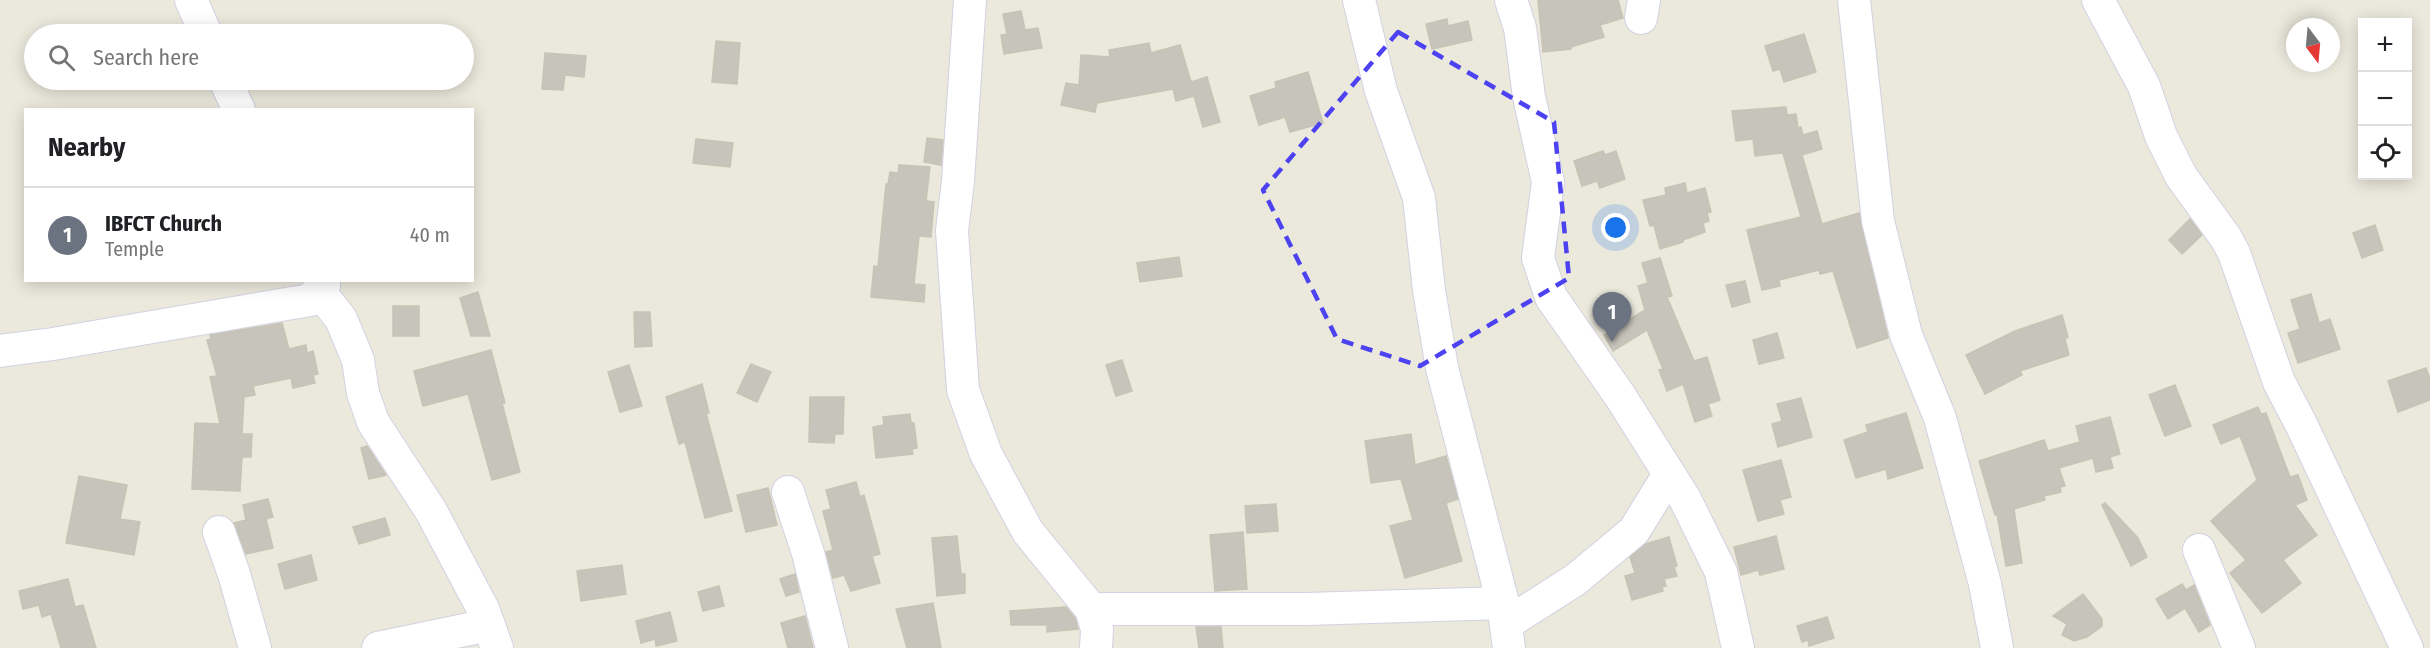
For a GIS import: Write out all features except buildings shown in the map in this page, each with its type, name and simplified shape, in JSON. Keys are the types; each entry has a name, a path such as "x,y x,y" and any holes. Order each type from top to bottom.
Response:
{"street":[{"path":"191,0 202,24"},
{"path":"970,0 958,181 952,231 963,390 986,454 1028,532 1092,609 1097,629 1096,648"},
{"path":"1359,0 1381,91 1419,198 1429,290 1442,368 1506,625"},
{"path":"1511,0 1520,28 1529,97 1548,182 1538,258 1551,297 1620,396 1685,499 1721,572 1738,648"},
{"path":"1854,0 1878,221 1906,335 1940,418 1985,585 1996,648"},
{"path":"2098,0 2144,86 2161,136 2181,176 2226,237 2234,252 2279,382 2407,648"},
{"path":"230,90 238,108"},
{"path":"0,351 310,300 320,286 341,319 358,360 363,393 373,422 431,512 483,609 493,636 378,648"},
{"path":"1092,609 1306,609 1506,625 1575,580 1634,531 1669,474"},
{"path":"788,492 808,553 832,648"},
{"path":"219,532 234,574 255,648"},
{"path":"2199,550 2239,648"}],"highlighted area":[{"path":"1398,32 1554,122 1569,278 1420,366 1337,339 1263,190"}],"place":[{"name":"IBFCT Church","path":"1612,342"}]}
